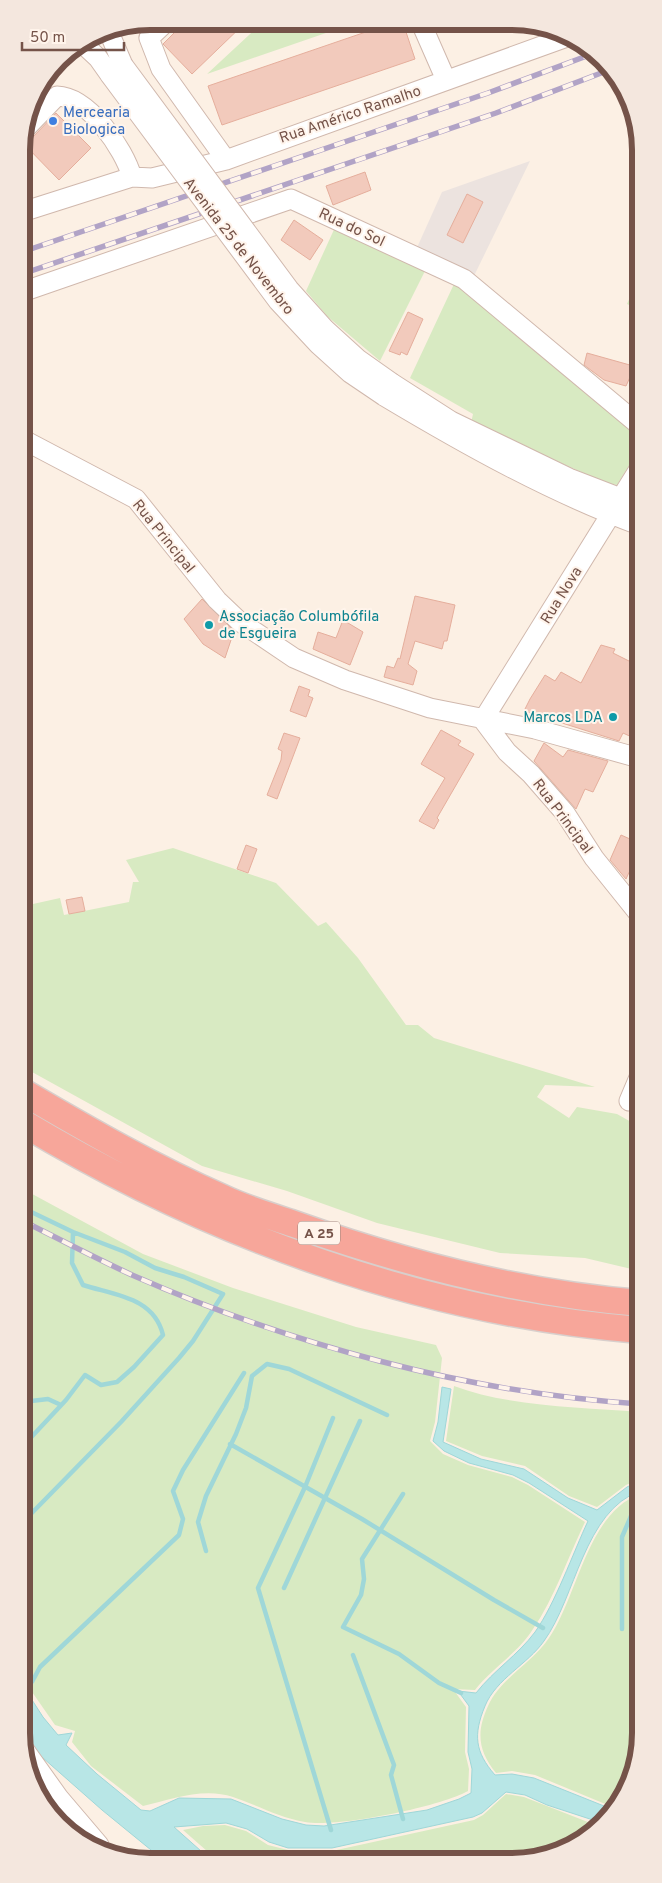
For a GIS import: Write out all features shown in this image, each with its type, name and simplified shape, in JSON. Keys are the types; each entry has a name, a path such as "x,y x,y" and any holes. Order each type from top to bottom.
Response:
{"highway":[{"name":"A 25","path":"30,1096 99,1137 224,1199 356,1246 476,1277 604,1300 632,1302"},
{"name":"A 25","path":"30,1127 86,1161 215,1222 348,1272 468,1305 600,1327 632,1329"}],"street":[{"path":"157,30 149,38 160,69 226,160"},
{"path":"424,30 446,80"},
{"name":"Avenida 25 de Novembro","path":"109,37 116,70"},
{"name":"Rua Américo Ramalho","path":"30,209 132,177 152,178 226,160 558,39"},
{"name":"Avenida 25 de Novembro","path":"87,48 116,70 278,300 319,345 350,373 569,478 632,502"},
{"path":"34,120 58,96 68,96 84,105 120,149 132,177"},
{"name":"Rua do Sol","path":"30,289 291,199 464,279 632,419"},
{"name":"Avenida 25 de Novembro","path":"388,390 441,430 520,472 611,515 632,522"},
{"name":"Rua Principal","path":"30,443 136,498 199,579 239,621 272,644 319,670 430,708 544,732 632,756"},
{"name":"Rua Nova","path":"483,720 632,480"},
{"name":"Rua Principal","path":"483,720 507,752 530,774 565,813 594,858 632,905"},
{"path":"629,1101 632,1094"},
{"path":"34,1762 59,1798 94,1839"}],"shaded area":[{"path":"530,161 473,278 415,252 442,192"}],"green space":[{"path":"254,30 335,30 207,74"},
{"path":"337,223 427,267 380,361 327,316 306,291"},
{"path":"454,284 483,299 632,424 632,460 617,485 606,483 471,423 473,414 410,378"},
{"path":"632,293 632,306 627,304"},
{"path":"173,848 276,883 318,926 326,922 358,958 406,1025 418,1025 434,1038 595,1087 545,1085 537,1097 569,1118 577,1107 617,1114 632,1122 632,1269 585,1258 500,1253 377,1223 287,1191 202,1166 30,1071 30,902 33,904 60,898 64,915 129,902 133,882 139,882 126,860"},
{"path":"30,1193 143,1254 233,1288 356,1327 436,1345 442,1358 435,1422 430,1441 443,1454 468,1465 512,1477 528,1485 585,1522 548,1604 527,1638 475,1690 453,1689 466,1707 465,1752 469,1769 468,1791 435,1803 388,1815 320,1823 287,1818 222,1794 188,1795 143,1806 91,1766 72,1742 75,1731 55,1725 30,1689 36,1679 30,1678"},
{"path":"454,1386 476,1393 522,1402 632,1411 632,1482 597,1507 569,1496 525,1466 482,1456 446,1441"},
{"path":"632,1498 632,1740 623,1779 608,1805 535,1775 512,1771 496,1773 482,1749 481,1733 484,1715 493,1696 549,1638 559,1621 596,1537 608,1519 622,1504"},
{"path":"506,1794 524,1797 591,1823 572,1837 558,1844 535,1851 519,1853 209,1853 183,1830 203,1826 225,1825 246,1831 268,1845 288,1850 332,1851 474,1820 483,1815"}],"water":[{"path":"442,1387 451,1389 443,1442 481,1459 524,1469 568,1498 597,1510 632,1485 632,1495 621,1501 606,1517 593,1536 565,1602 544,1641 490,1696 481,1716 479,1726 478,1743 480,1751 488,1767 495,1775 512,1774 534,1778 606,1807 594,1820 547,1805 525,1795 506,1792 482,1813 473,1817 332,1848 288,1848 269,1842 247,1829 226,1823 174,1827 203,1853 155,1853 34,1750 30,1740 30,1697 58,1735 72,1733 66,1745 97,1774 141,1810 150,1811 179,1798 231,1799 282,1819 306,1825 324,1826 427,1810 471,1793 472,1769 468,1752 469,1706 458,1691 476,1693 535,1632 557,1593 588,1521 529,1483 513,1475 469,1463 444,1451 433,1441 438,1422"}],"building":[{"path":"177,30 238,30 192,74 163,44"},
{"path":"372,30 405,30 415,59 222,125 208,86"},
{"path":"56,113 91,148 59,180 30,150 31,138"},
{"path":"365,172 371,190 333,205 326,186"},
{"path":"467,194 483,202 463,243 447,235"},
{"path":"294,220 323,240 310,260 281,240"},
{"path":"408,312 423,319 407,355 401,352 400,355 389,351"},
{"path":"587,353 632,366 632,375 626,386 604,380 584,365"},
{"path":"415,596 455,605 447,641 444,641 442,649 415,641 408,664 417,671 413,685 384,677 387,666 394,668 398,658 400,659"},
{"name":"Associação Columbófila de Esgueira","path":"202,599 234,631 225,658 203,644 184,619"},
{"path":"343,620 363,632 350,665 313,649 318,632 336,638"},
{"path":"601,645 615,649 613,653 632,662 632,713 630,717 632,718 632,737 623,733 619,741 524,711 545,675 555,681 561,672 581,683"},
{"path":"299,686 310,690 308,696 313,698 306,717 290,711"},
{"path":"441,730 461,741 458,745 474,754 437,818 439,820 434,829 419,821 445,778 421,764"},
{"path":"284,733 300,738 277,799 267,795 281,760 282,751 278,749"},
{"path":"544,743 563,757 568,750 608,761 593,792 585,789 576,809 534,761"},
{"path":"621,835 632,840 632,866 626,879 610,860"},
{"path":"246,845 257,849 248,873 237,869"},
{"path":"82,897 85,911 69,914 66,900"}],"waterway":[{"path":"30,1211 73,1232 72,1263 83,1285 120,1295 142,1305 158,1322 163,1335 134,1367 117,1382 101,1385 85,1375 66,1400 30,1439"},
{"path":"30,1515 121,1422 179,1358 193,1341 223,1294 184,1277 155,1268 125,1252 73,1232"},
{"path":"206,1551 198,1522 206,1496 236,1434 246,1408 252,1376 267,1364 289,1369 387,1415"},
{"path":"30,1683 40,1667 179,1535 183,1519 173,1491 183,1470 244,1373"},
{"path":"30,1401 48,1399 61,1405"},
{"path":"331,1830 258,1588 305,1487 333,1418"},
{"path":"284,1588 360,1421"},
{"path":"230,1444 362,1519 543,1628"},
{"path":"403,1494 362,1559 364,1579 361,1595 343,1627 399,1654 439,1683 461,1693"},
{"path":"622,1629 622,1537 632,1514"},
{"path":"353,1655 394,1765 391,1775 403,1819"}],"railway":[{"path":"30,249 488,93 586,56"},
{"path":"30,271 496,113 603,72"},
{"path":"30,1224 132,1275 192,1300 253,1323 316,1343 445,1377 510,1389 632,1403"}],"place":[{"name":"Mercearia Biologica","path":"53,121"},
{"name":"Associação Columbófila de Esgueira","path":"209,625"},
{"name":"Marcos LDA","path":"613,717"}]}
